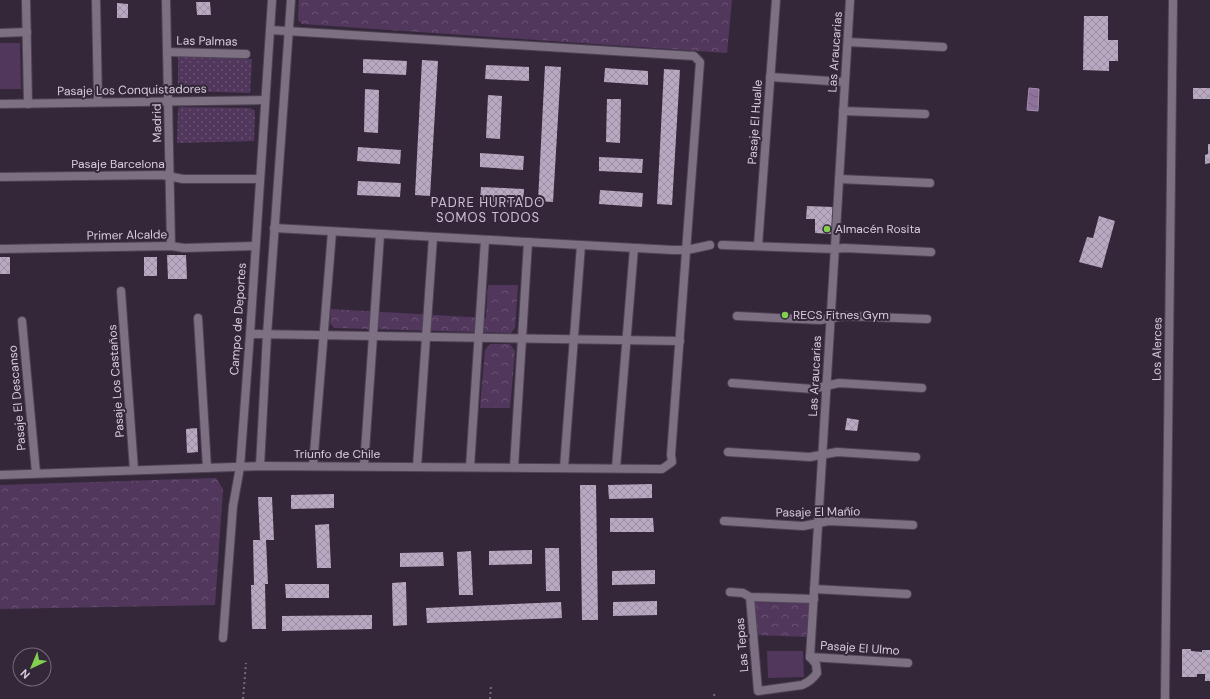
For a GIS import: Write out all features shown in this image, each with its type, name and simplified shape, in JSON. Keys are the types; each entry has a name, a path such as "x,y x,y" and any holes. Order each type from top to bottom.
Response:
{"street":[{"path":"26,0 28,104"},
{"path":"96,0 98,102"},
{"name":"Madrid","path":"166,0 171,246"},
{"name":"Campo de Deportes","path":"223,638 233,506 240,467 272,0"},
{"path":"260,466 274,228 291,0"},
{"name":"Pasaje El Hualle","path":"758,246 776,0"},
{"name":"Las Araucarias","path":"810,657 850,0"},
{"name":"Los Alerces","path":"1165,699 1173,0"},
{"path":"250,334 680,341 700,62 694,56 270,30"},
{"path":"0,33 26,32"},
{"path":"848,42 943,47"},
{"name":"Las Palmas","path":"167,52 246,54"},
{"path":"770,77 845,82"},
{"name":"Pasaje Los Conquistadores","path":"0,104 265,100"},
{"path":"843,111 925,114"},
{"name":"Pasaje Barcelona","path":"0,177 162,175 183,179 260,179"},
{"path":"839,179 930,183"},
{"path":"274,228 634,248 687,250 710,245"},
{"path":"313,466 332,232"},
{"path":"364,466 380,235"},
{"path":"417,467 433,237"},
{"path":"470,467 485,240"},
{"path":"514,467 528,242"},
{"path":"564,468 581,245"},
{"path":"722,245 931,252"},
{"name":"Primer Alcalde","path":"0,249 255,246"},
{"path":"616,468 634,248"},
{"name":"Pasaje Los Castaños","path":"122,291 134,470"},
{"path":"737,316 820,320 844,316 928,319"},
{"path":"198,318 207,468"},
{"name":"Pasaje El Descanso","path":"22,321 36,473"},
{"name":"Triunfo de Chile","path":"0,475 260,466 662,469 672,462 671,455 680,341"},
{"path":"732,384 813,389 839,384 922,388"},
{"path":"728,452 810,457 838,452 916,457"},
{"name":"Pasaje El Mañío","path":"724,521 803,526 829,522 913,525"},
{"path":"814,589 907,594"},
{"path":"730,592 743,593 750,597 814,599"},
{"name":"Las Tepas","path":"750,597 758,692 808,683 817,673 816,664 810,657"},
{"name":"Pasaje El Ulmo","path":"810,657 908,663"}],"path":[{"path":"243,699 246,663"},
{"path":"490,699 492,685"},
{"path":"714,694 715,699"}],"green space":[{"path":"299,0 732,0 727,53 302,24 298,20"},
{"path":"0,43 20,43 21,89 0,89"},
{"path":"178,56 252,59 250,93 182,91 178,88"},
{"path":"180,107 250,108 255,111 254,141 177,143 178,109"},
{"path":"488,285 518,285 515,328 511,333 334,328 330,323 331,309 486,318"},
{"path":"490,344 510,344 515,351 510,408 480,408 485,350"},
{"path":"216,478 223,489 215,605 0,609 0,485"},
{"path":"755,602 809,603 808,637 754,635"},
{"path":"767,651 803,651 804,677 768,678"}],"water":[{"path":"1029,88 1039,89 1038,111 1027,110"}],"building":[{"path":"196,2 210,2 211,15 197,15"},
{"path":"117,3 128,4 128,18 117,18"},
{"path":"1084,16 1108,16 1108,40 1118,40 1118,61 1109,61 1109,71 1083,70"},
{"path":"363,59 407,61 406,75 363,73"},
{"path":"422,60 438,61 430,196 415,195"},
{"path":"486,65 529,67 529,81 485,79"},
{"path":"545,66 561,67 553,202 538,201"},
{"path":"605,68 648,71 648,85 604,82"},
{"path":"664,69 680,70 672,205 657,204"},
{"path":"1193,88 1210,88 1210,99 1193,99"},
{"path":"365,89 379,90 378,133 364,132"},
{"path":"488,95 502,96 500,139 486,138"},
{"path":"607,99 621,99 620,143 606,142"},
{"path":"1208,144 1210,144 1210,163 1205,164 1205,155 1208,154"},
{"path":"358,147 401,150 400,164 357,161"},
{"path":"480,153 524,156 523,170 480,167"},
{"path":"599,157 643,159 642,173 599,171"},
{"path":"358,181 401,183 400,197 357,195"},
{"path":"481,187 524,189 523,203 480,201"},
{"path":"600,190 643,193 642,207 599,204"},
{"path":"807,206 833,207 832,234 815,233 815,219 806,219"},
{"path":"1099,216 1115,221 1102,268 1079,262 1087,237 1093,238"},
{"path":"167,255 186,255 187,279 168,279"},
{"path":"0,257 10,257 10,274 0,274"},
{"path":"144,257 157,257 157,276 144,276"},
{"path":"847,418 859,420 857,431 845,430"},
{"path":"197,428 198,452 187,453 186,429"},
{"path":"652,484 652,498 609,499 608,485"},
{"path":"580,485 596,485 598,620 582,620"},
{"path":"334,494 334,508 291,509 291,495"},
{"path":"258,497 272,497 274,540 266,540 268,584 265,584 266,629 252,629 251,585 254,585 253,540 260,540"},
{"path":"610,518 653,518 654,532 610,532"},
{"path":"329,524 331,568 317,568 315,525"},
{"path":"545,548 559,548 560,591 546,591"},
{"path":"532,550 532,564 489,565 489,551"},
{"path":"471,551 473,595 459,595 457,552"},
{"path":"443,552 444,566 400,567 400,553"},
{"path":"655,570 655,584 612,585 612,571"},
{"path":"406,582 407,625 393,626 392,583"},
{"path":"285,584 329,584 329,598 286,598"},
{"path":"657,601 657,615 613,616 613,602"},
{"path":"561,602 562,618 427,623 426,608"},
{"path":"372,615 372,629 282,631 282,616"},
{"path":"1182,649 1191,649 1191,651 1202,652 1202,650 1210,650 1210,681 1205,681 1205,674 1197,674 1197,677 1182,677"}],"place":[{"name":"Almacén Rosita","path":"827,229"},
{"name":"RECS Fitnes Gym","path":"785,315"}],"district":[{"name":"PADRE HURTADO SOMOS TODOS","path":"488,210"}]}
